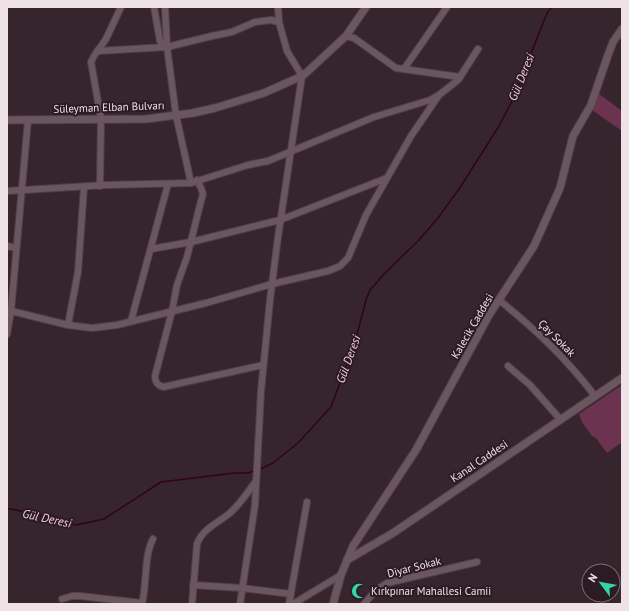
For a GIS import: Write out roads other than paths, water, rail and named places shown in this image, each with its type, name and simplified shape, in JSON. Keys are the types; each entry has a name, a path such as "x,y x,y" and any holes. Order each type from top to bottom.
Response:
{"street":[{"path":"100,186 101,119 91,64 92,59 106,39 121,7"},
{"path":"154,7 160,41 166,47"},
{"path":"165,7 166,47 176,115 194,182 201,188 203,194 191,242 177,285 172,311 155,376 156,383 163,387 263,365"},
{"path":"240,604 255,505 263,365 272,284 280,220 302,76 287,51 279,22 278,7"},
{"name":"Süleyman Elban Bulvarı","path":"7,120 146,118 176,115 193,113 264,94 302,76 346,36 366,7"},
{"path":"404,69 447,7"},
{"path":"98,51 166,47 232,32 255,22 271,20 279,22"},
{"name":"Kalecik Caddesi","path":"333,604 341,575 358,537 416,450 489,315 530,254 560,188 573,136 590,105 613,42 622,29"},
{"path":"346,36 354,38 393,67 460,76"},
{"path":"7,191 194,182 248,165 268,161 374,117 430,100 448,89 460,76 478,49"},
{"path":"9,310 68,325 92,328 101,327 172,311 272,284 328,271 340,266 348,258 366,215 411,136 439,95"},
{"path":"7,334 28,120"},
{"path":"151,249 191,242 280,220 387,178"},
{"path":"131,321 168,184"},
{"path":"68,325 78,272 84,187"},
{"path":"7,246 16,248"},
{"name":"Çay Sokak","path":"499,300 546,340 570,364 595,396"},
{"path":"508,366 530,385 560,420"},
{"name":"Kanal Caddesi","path":"347,560 392,533 622,378"},
{"path":"192,604 197,544 200,537 204,531 214,526 231,512 244,498 257,480"},
{"path":"289,604 307,502"},
{"path":"62,599 72,596 80,596 142,604 149,547 153,539"},
{"name":"Diyar Sokak","path":"364,604 376,590 387,583 477,562"},
{"path":"293,604 341,575"},
{"path":"194,585 242,588 291,594"}],"waterway":[{"name":"Gül Deresi","path":"260,469 273,463 298,443 331,407 355,342 370,290 419,240 438,218 461,186 499,126 513,99 545,18 549,10 553,7"},
{"name":"Gül Deresi","path":"7,509 76,525 104,519 161,482 235,473 248,473 254,471"}],"place":[{"name":"Kırkpınar Mahallesi Camii","path":"359,591"}]}
